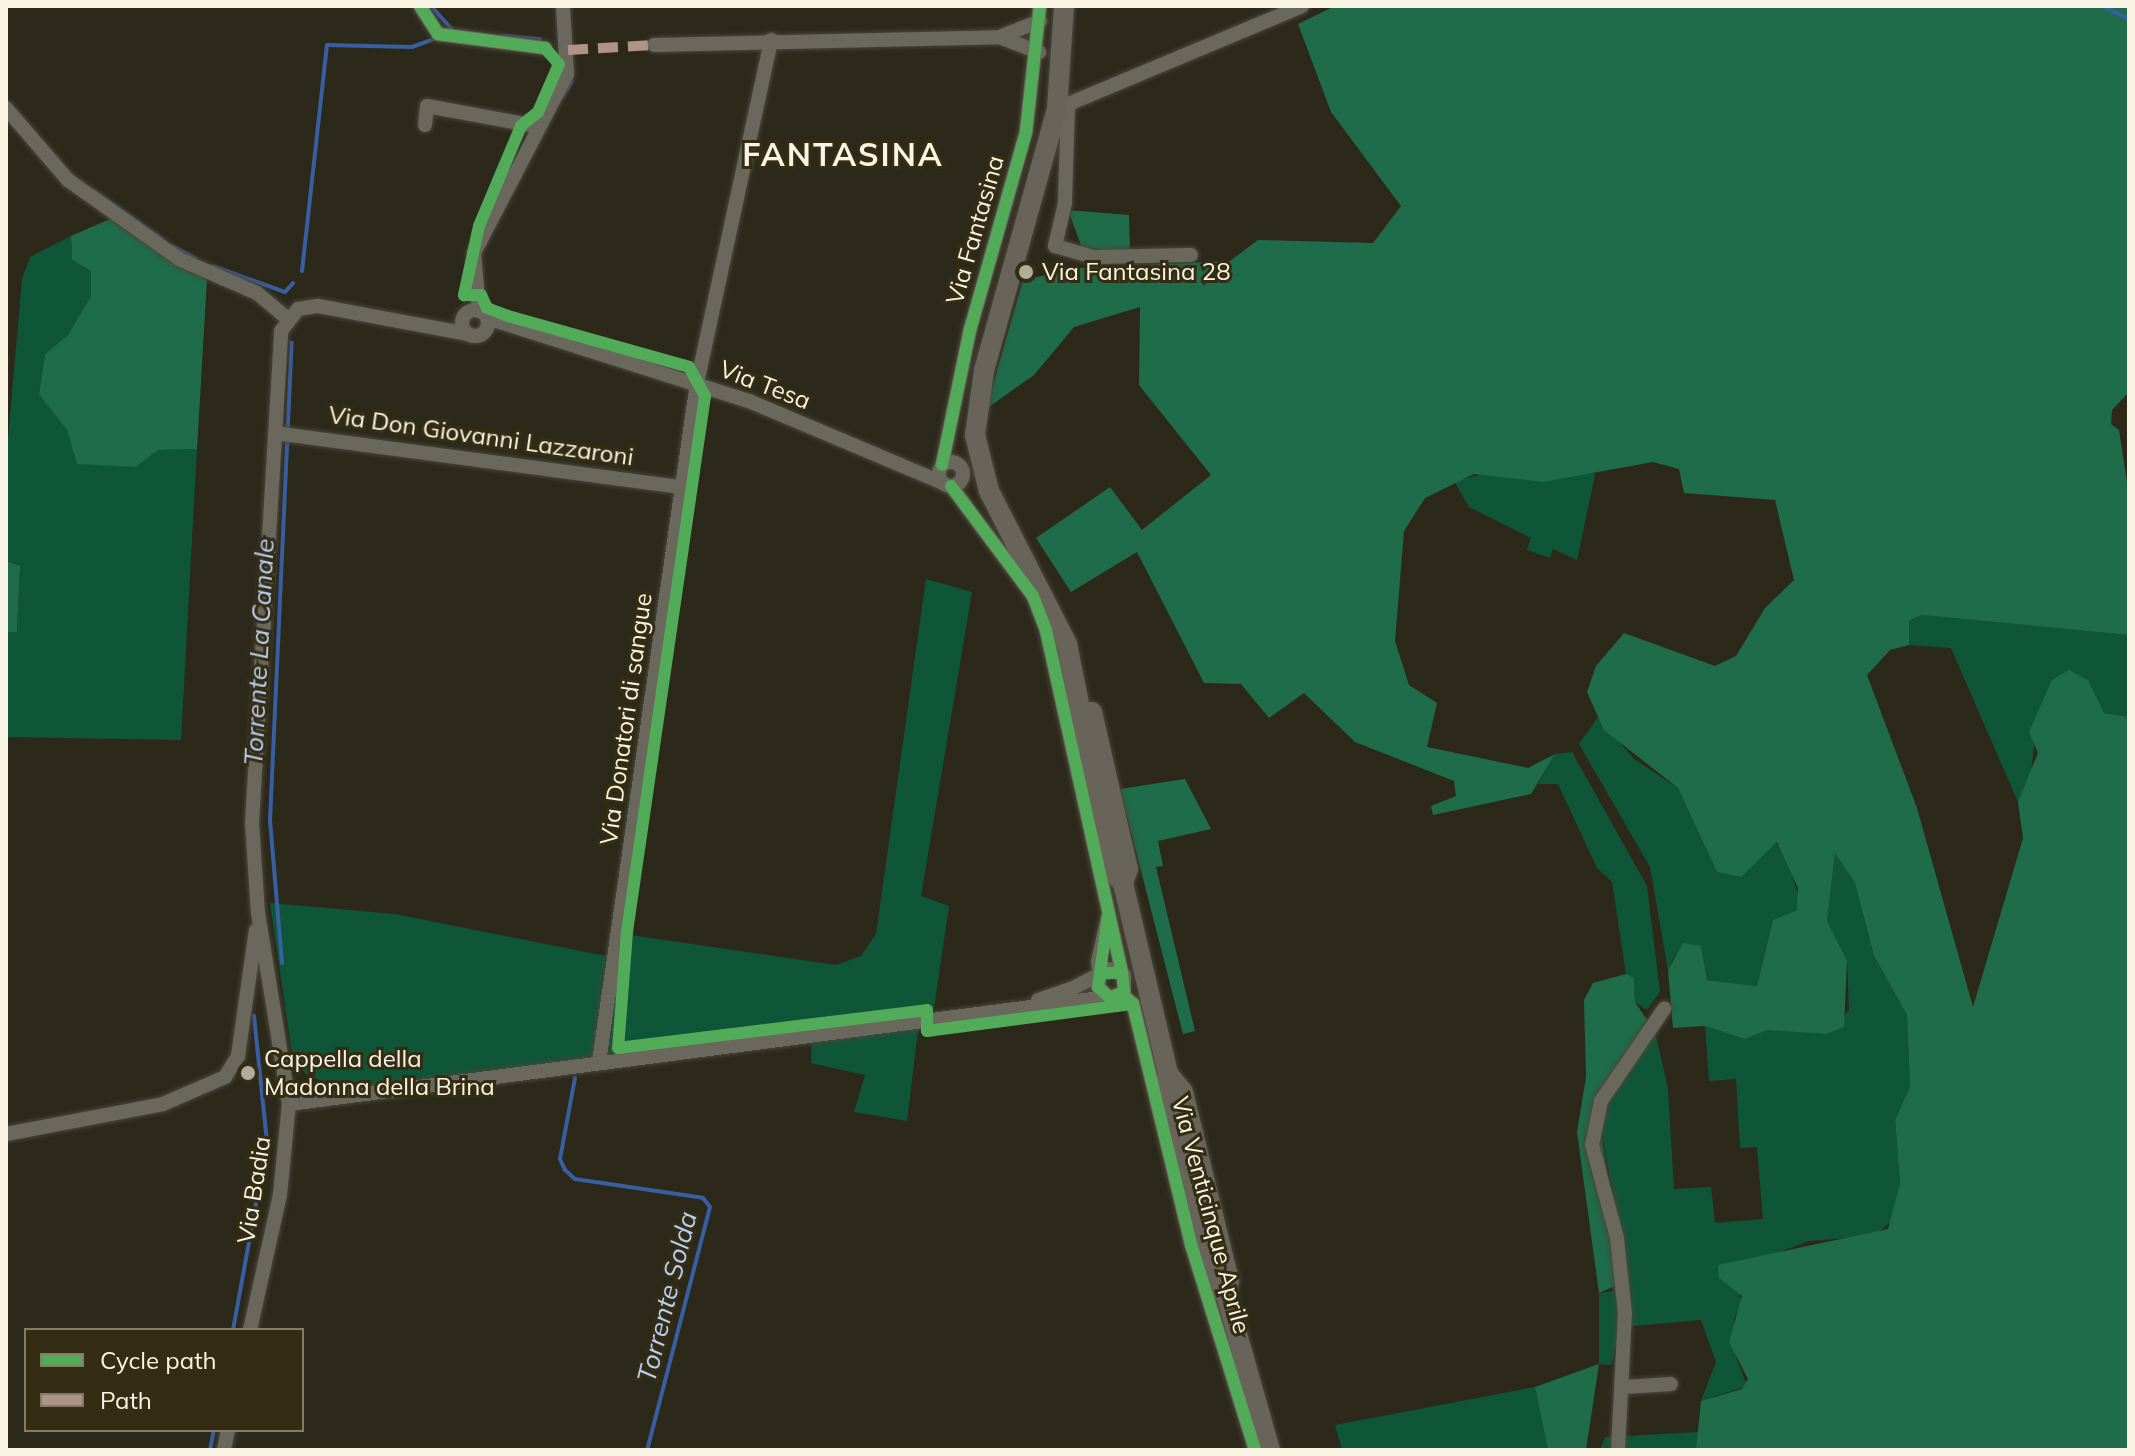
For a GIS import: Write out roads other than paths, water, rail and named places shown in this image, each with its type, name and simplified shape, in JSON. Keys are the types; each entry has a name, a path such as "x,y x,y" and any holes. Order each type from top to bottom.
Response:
{"street":[{"path":"420,6 438,34 545,48"},
{"path":"474,321 474,253 569,64 563,6"},
{"path":"1064,6 1063,107 1067,189 1055,246 1094,257 1191,255"},
{"path":"1063,107 1302,6"},
{"path":"999,37 1040,13"},
{"name":"Via Fantasina","path":"944,476 950,421 1026,132 1039,52 1040,13"},
{"path":"654,45 999,37 1039,52"},
{"name":"Via Donatori di sangue","path":"599,1062 697,383 771,40"},
{"path":"425,125 427,106 536,126"},
{"name":"Via Venticinque Aprile","path":"1063,107 984,371 975,435 989,491 1055,609 1078,688 1113,872 1123,883 1129,971"},
{"path":"6,108 68,180 179,259 257,293 287,318 252,823 258,913 238,1056 225,1077 163,1104 6,1134"},
{"name":"Via Tesa","path":"287,318 298,309 344,306 443,327 474,321 516,328 697,383 904,465 944,476"},
{"name":"Via Fantasina","path":"950,421 961,470"},
{"name":"Via Don Giovanni Lazzaroni","path":"277,433 681,487"},
{"path":"944,476 961,470"},
{"path":"944,476 961,470"},
{"name":"Via Venticinque Aprile","path":"961,470 980,519"},
{"name":"Via Venticinque Aprile","path":"944,476 980,519 1033,596 1046,630 1108,916 1129,971 1148,989 1168,1074 1167,1095 1215,1284 1226,1295 1270,1450"},
{"name":"Via Badia","path":"250,1328 280,1195 289,1104 258,913"},
{"name":"Via Venticinque Aprile","path":"1108,916 1098,987 1133,1004 1191,1244 1255,1450"},
{"path":"1018,1006 1100,974 1129,971"},
{"path":"1117,994 1129,971"},
{"path":"289,1104 1148,989"},
{"path":"1618,1450 1625,1387 1617,1238 1592,1145 1601,1101 1664,1009"},
{"path":"1625,1387 1671,1384"}],"waterway":[{"name":"Torrente Solda","path":"431,6 452,29"},
{"path":"2103,6 2129,19"},
{"name":"Torrente Solda","path":"504,36 540,39"},
{"path":"302,271 327,45 412,47 434,39"},
{"name":"Torrente Solda","path":"563,96 572,81"},
{"name":"Torrente La Canale","path":"94,191 162,239"},
{"name":"Torrente La Canale","path":"172,246 196,259"},
{"name":"Torrente La Canale","path":"212,266 285,292 293,283"},
{"name":"Torrente La Canale","path":"282,963 270,820 292,343"},
{"name":"Torrente La Canale","path":"233,1328 267,1142 254,1016"},
{"name":"Torrente Solda","path":"575,1078 560,1159 565,1170 575,1179 703,1198 710,1207 647,1450"},
{"name":"Torrente La Canale","path":"210,1450 214,1432"}],"place":[{"name":"Via Fantasina 28","path":"1026,272"},
{"name":"Cappella della Madonna della Brina","path":"248,1073"}],"district":[{"name":"FANTASINA","path":"843,154"}]}
